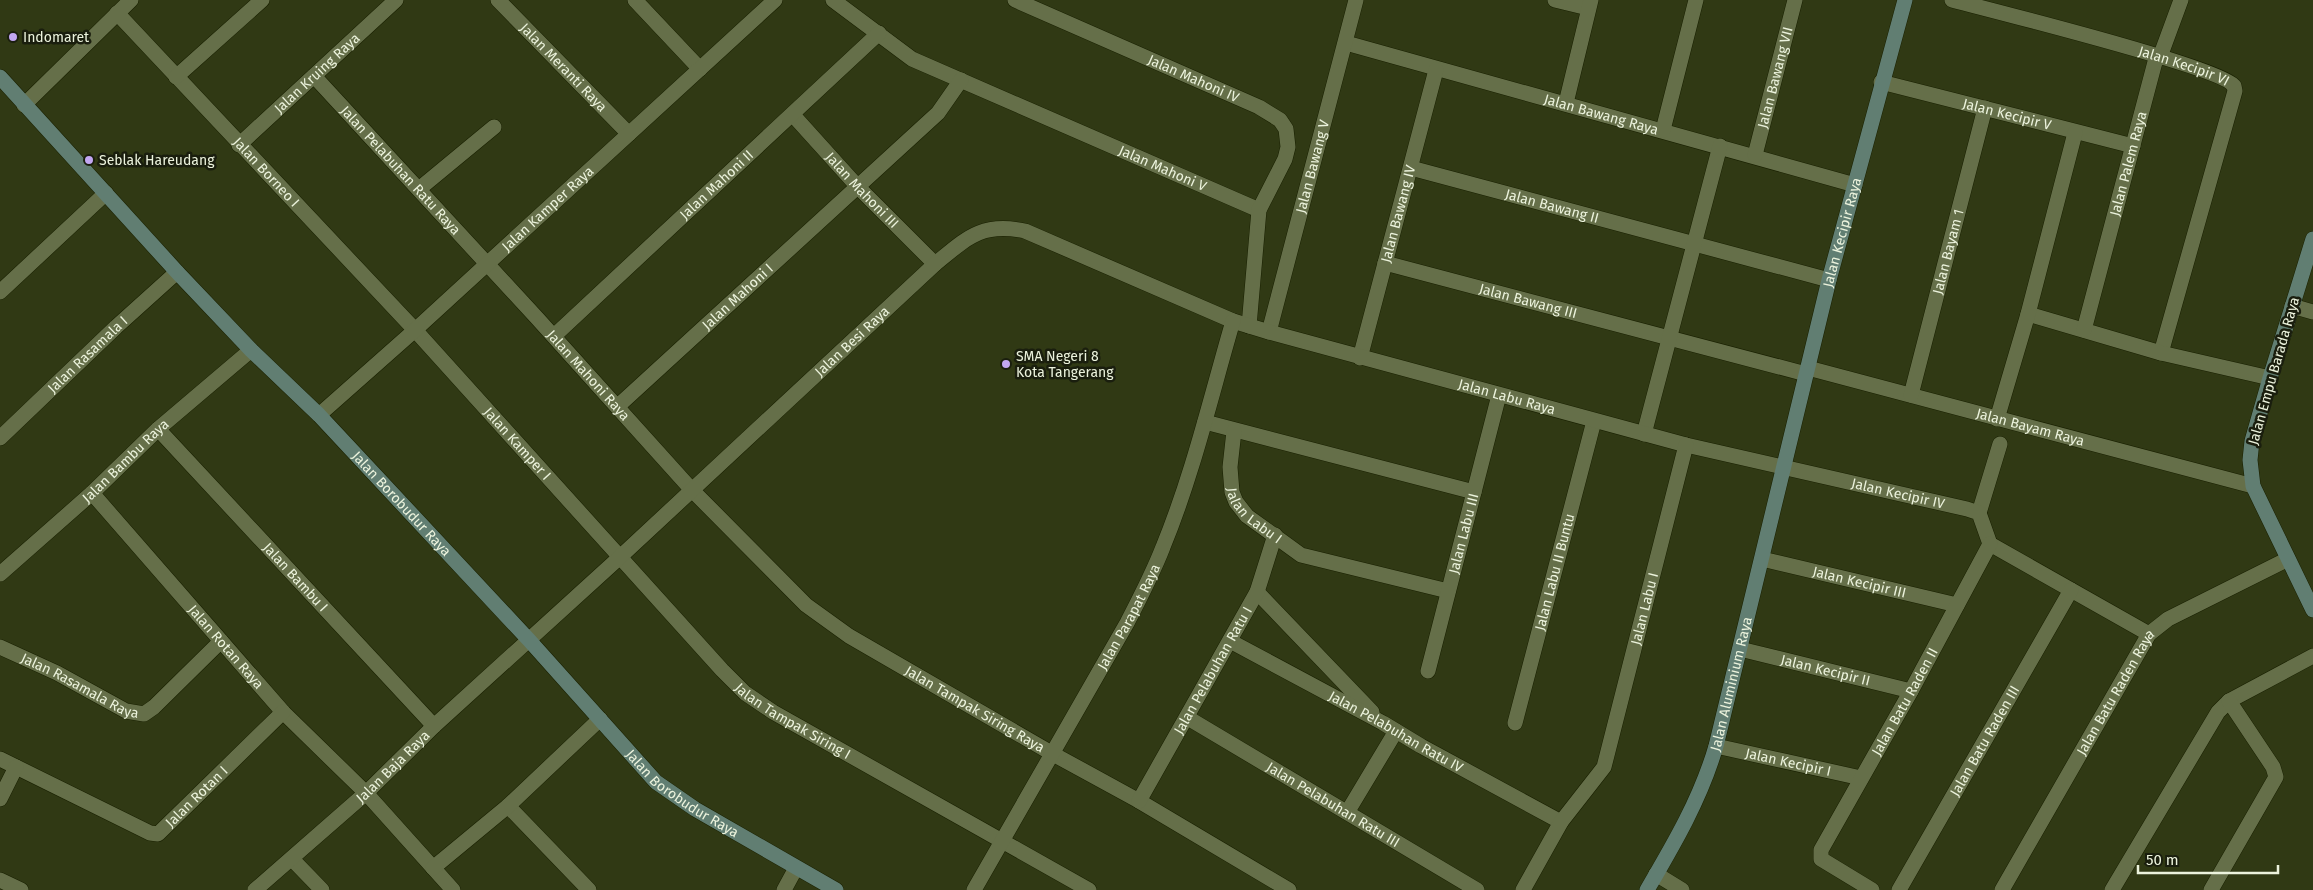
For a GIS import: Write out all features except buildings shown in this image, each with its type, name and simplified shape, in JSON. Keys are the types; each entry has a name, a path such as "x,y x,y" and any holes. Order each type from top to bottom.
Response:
{"street":[{"path":"24,105 131,0"},
{"path":"176,77 262,0"},
{"name":"Jalan Kruing Raya","path":"238,145 396,0"},
{"name":"Jalan Meranti Raya","path":"498,0 629,134"},
{"path":"635,0 700,69"},
{"name":"Jalan Kamper Raya","path":"318,415 415,330 774,0"},
{"name":"Jalan Mahoni IV","path":"1015,0 1278,117 1287,134 1287,153 1259,210"},
{"name":"Jalan Bawang V","path":"1269,332 1356,0"},
{"path":"1555,0 1590,4 1566,103"},
{"path":"1663,130 1696,0"},
{"name":"Jalan Bawang VII","path":"1755,155 1795,0"},
{"name":"Jalan Kecipir Raya","path":"1783,467 1829,280 1881,82 1905,0"},
{"name":"Jalan Kecipir VI","path":"1952,0 2160,57 2223,78 2232,83 2235,91 2161,352"},
{"name":"Jalan Palem Raya","path":"2084,330 2155,62 2160,57 2181,0"},
{"name":"Jalan Mahoni V","path":"836,1 912,59 1259,210"},
{"name":"Jalan Borneo I","path":"117,13 238,145 415,330"},
{"name":"Jalan Mahoni II","path":"554,336 879,33"},
{"name":"Jalan Bawang Raya","path":"1346,43 1436,70 1566,103 1755,155 1855,185"},
{"name":"Jalan Bawang IV","path":"1360,358 1436,70"},
{"name":"Jalan Pelabuhan Ratu Raya","path":"314,76 487,262"},
{"name":"Jalan Borobudur Raya","path":"0,77 177,272 318,415 529,640 644,770 663,788 836,890"},
{"path":"858,186 938,113 961,80"},
{"name":"Jalan Kecipir V","path":"1881,82 2075,133 2133,146"},
{"name":"Jalan Bayam 1","path":"1911,395 1985,108"},
{"name":"Jalan Mahoni III","path":"793,115 858,186 934,264"},
{"path":"418,189 494,127"},
{"path":"1997,419 2028,314 2075,133"},
{"path":"1644,434 1720,146"},
{"name":"Jalan Bawang II","path":"1411,168 1829,280"},
{"name":"Jalan Mahoni I","path":"618,406 858,186"},
{"path":"0,292 106,193"},
{"path":"1249,326 1259,210"},
{"name":"Jalan Besi Raya","path":"529,640 934,264 978,233 992,228 1008,227 1025,231 1233,321"},
{"name":"Jalan Empu Barada Raya","path":"2313,240 2252,440 2250,460 2253,486 2313,610"},
{"name":"Jalan Mahoni Raya","path":"487,262 691,489"},
{"name":"Jalan Bawang III","path":"1385,263 1670,338 1807,371"},
{"name":"Jalan Rasamala I","path":"0,438 116,327 177,272"},
{"path":"2292,306 2313,312"},
{"path":"2028,314 2161,352 2270,378"},
{"name":"Jalan Labu Raya","path":"1233,321 1360,358 1594,421 1686,445 1783,467"},
{"name":"Jalan Parapat Raya","path":"974,890 1127,623 1163,547 1205,422 1233,321"},
{"name":"Jalan Kamper I","path":"415,330 620,557"},
{"name":"Jalan Bambu Raya","path":"0,574 92,493 158,429 252,350"},
{"name":"Jalan Bayam Raya","path":"1807,371 1911,395 2253,486"},
{"name":"Jalan Labu III","path":"1428,671 1499,395"},
{"name":"Jalan Labu II Buntu","path":"1514,723 1594,421"},
{"path":"1205,422 1474,492"},
{"name":"Jalan Bambu I","path":"158,429 434,726"},
{"name":"Jalan Labu I","path":"1234,431 1230,480 1236,502 1247,516 1301,555 1448,591"},
{"path":"2000,444 1979,513 1990,544 2149,634"},
{"name":"Jalan Labu I","path":"1523,890 1561,822 1604,766 1686,445"},
{"name":"Jalan Kecipir IV","path":"1783,467 1979,513"},
{"name":"Jalan Aluminium Raya","path":"1647,890 1694,805 1707,777 1740,649 1783,467"},
{"name":"Jalan Tampak Siring Raya","path":"691,489 806,605 827,622 1053,754 1139,801 1289,890"},
{"name":"Jalan Rotan Raya","path":"92,493 283,712 366,793 453,890"},
{"name":"Jalan Pelabuhan Ratu I","path":"1139,801 1188,718 1257,592 1275,535"},
{"name":"Jalan Batu Raden II","path":"1872,890 1821,858 1821,850 1911,692 1990,544"},
{"name":"Jalan Tampak Siring I","path":"620,557 722,670 756,702 1089,890"},
{"name":"Jalan Kecipir III","path":"1762,559 1957,604"},
{"name":"Jalan Batu Raden Raya","path":"2002,890 2149,634 2168,618 2288,559"},
{"name":"Jalan Batu Raden III","path":"1899,890 2070,590"},
{"path":"1257,592 1383,723"},
{"name":"Jalan Baja Raya","path":"255,890 366,793 434,726 529,640"},
{"name":"Jalan Rasamala Raya","path":"0,648 57,673 126,711 144,714 154,707 221,641"},
{"name":"Jalan Pelabuhan Ratu IV","path":"1230,641 1561,822"},
{"name":"Jalan Kecipir II","path":"1740,649 1911,692"},
{"path":"2112,890 2218,712 2229,700 2313,656"},
{"path":"2211,890 2276,777 2273,768 2229,700"},
{"name":"Jalan Rotan I","path":"16,767 150,833 158,834 283,712"},
{"name":"Jalan Pelabuhan Ratu III","path":"1188,718 1348,811 1478,890"},
{"path":"433,868 508,806 600,719"},
{"path":"1348,811 1396,731"},
{"name":"Jalan Kecipir I","path":"1716,746 1861,778"},
{"path":"0,759 16,767 0,798"},
{"path":"508,806 589,890"},
{"path":"292,859 322,890"},
{"path":"784,890 796,868"},
{"path":"1656,874 1682,890"},
{"path":"0,880 21,890"}],"place":[{"name":"Indomaret","path":"13,37"},
{"name":"Seblak Hareudang","path":"89,160"},
{"name":"SMA Negeri 8 Kota Tangerang","path":"1006,364"}]}
